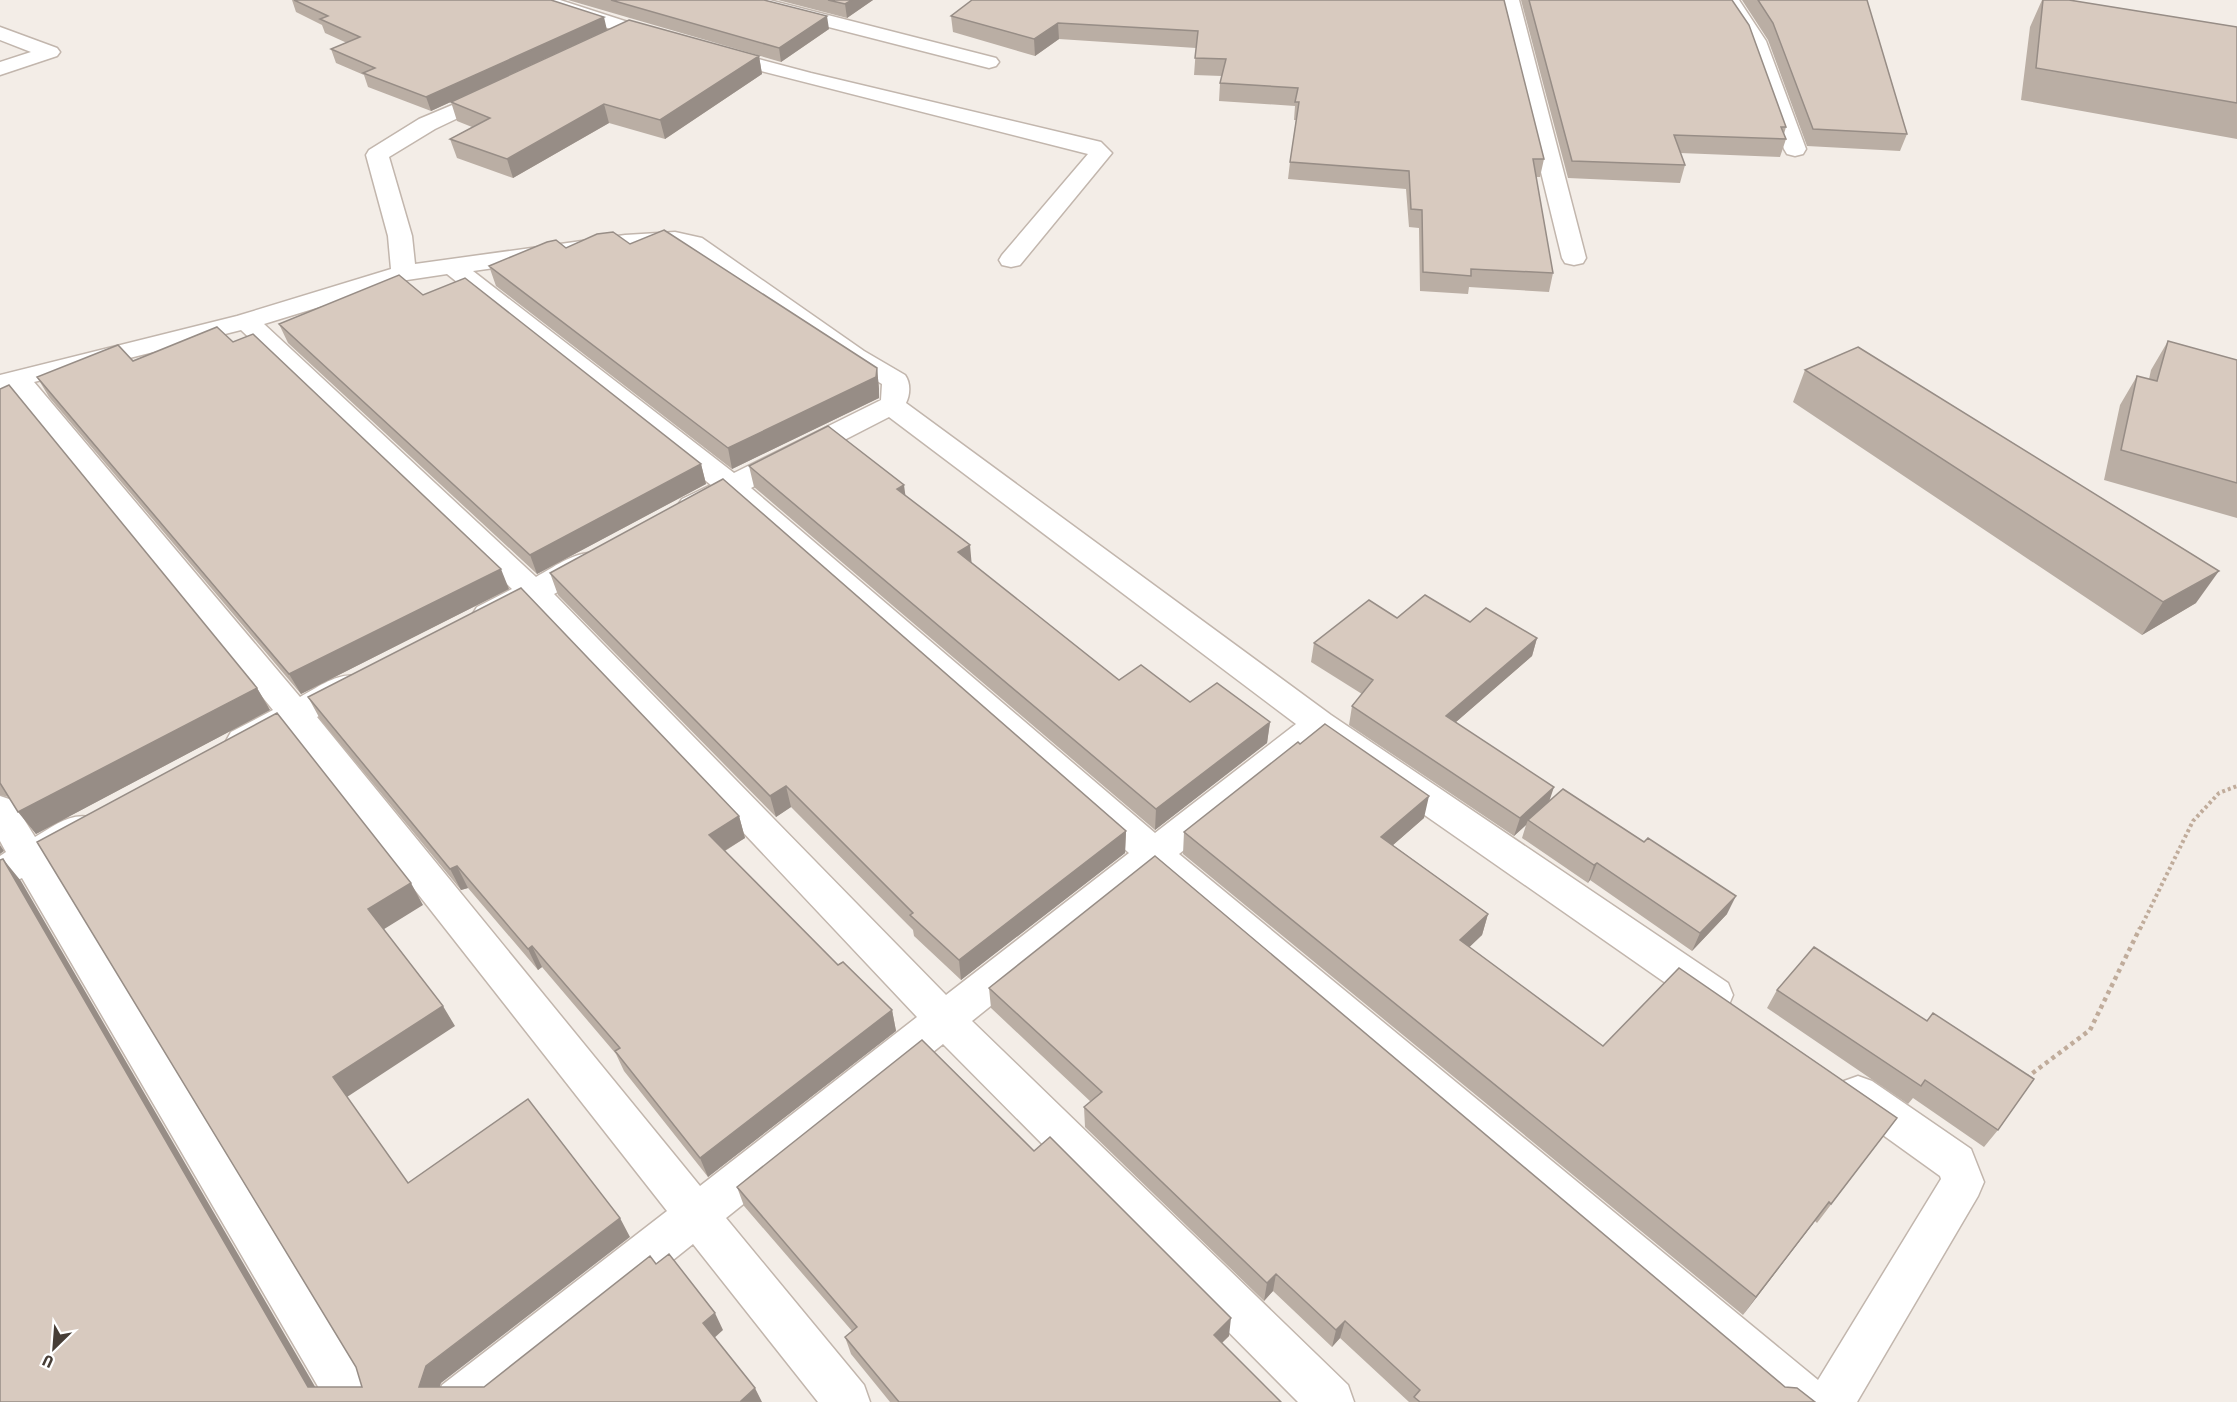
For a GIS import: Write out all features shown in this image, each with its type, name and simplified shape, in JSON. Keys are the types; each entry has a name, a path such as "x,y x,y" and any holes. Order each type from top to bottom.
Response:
{"street":[{"path":"540,0 628,30 675,42"},
{"path":"746,0 989,62"},
{"path":"1509,0 1574,258"},
{"path":"1729,0 1756,41 1795,149"},
{"path":"607,40 628,30"},
{"path":"0,33 50,52 0,69"},
{"path":"697,49 817,81 1093,147 1101,153 1011,260"},
{"path":"404,273 400,236 377,155 427,124 512,85"},
{"path":"668,519 730,485 891,405 895,398 896,381 855,357 693,243 675,238 625,242 454,268 404,273 246,321 8,380 295,714 847,1402"},
{"path":"454,268 730,485 1154,854 1808,1402"},
{"path":"246,321 534,592 944,1019 1331,1402"},
{"path":"891,405 1319,724 1741,1014"},
{"path":"461,629 617,547"},
{"path":"223,752 378,671"},
{"path":"459,1402 1319,724"},
{"path":"0,810 14,865 353,1402"},
{"path":"14,865 110,813"},
{"path":"1830,1075 1956,1163 1963,1182 1831,1402"}],"path":[{"path":"2020,1083 2090,1030 2193,820 2218,793 2237,786"}],"building":[{"path":"294,0 551,0 604,17 426,97 363,73 375,68 331,49 360,37 320,19 328,16"},
{"path":"611,0 764,0 827,16 779,48"},
{"path":"828,0 852,0 845,4"},
{"path":"972,0 1504,0 1544,159 1533,159 1553,273 1471,269 1471,276 1423,272 1422,210 1411,209 1409,171 1290,162 1299,102 1295,102 1298,88 1220,83 1226,59 1195,58 1198,31 1058,23 1034,39 951,16"},
{"path":"1529,0 1732,0 1749,25 1786,127 1781,127 1786,139 1674,135 1685,165 1572,161"},
{"path":"1758,0 1867,0 1907,134 1813,129 1773,23"},
{"path":"2043,0 2069,0 2237,27 2237,103 2036,68"},
{"path":"629,20 759,56 660,120 604,104 507,159 450,139 490,118 451,102"},
{"path":"664,230 877,368 876,377 728,448 489,266 556,240 566,248 597,234 613,232 630,244"},
{"path":"399,275 423,295 465,278 701,464 530,555 279,324"},
{"path":"217,327 233,342 253,334 501,569 289,674 37,377 118,345 133,361"},
{"path":"2168,341 2237,360 2237,483 2121,450 2137,376 2157,381"},
{"path":"1858,347 2219,571 2163,602 1805,370"},
{"path":"9,385 257,688 18,812 0,783 0,389"},
{"path":"828,426 904,485 897,489 970,545 958,552 1119,680 1141,665 1190,702 1217,683 1270,722 1156,809 749,466"},
{"path":"723,479 1126,831 959,960 910,915 913,913 786,786 770,796 550,573"},
{"path":"521,588 739,816 709,835 838,965 843,962 892,1010 700,1158 615,1051 620,1048 532,946 528,949 457,866 450,869 308,697"},
{"path":"1425,595 1470,622 1486,608 1537,638 1446,716 1554,787 1520,818 1352,706 1373,680 1314,643 1369,600 1397,618"},
{"path":"277,713 411,883 368,909 443,1006 333,1077 408,1183 528,1099 620,1218 426,1366 419,1387 484,1387 650,1256 656,1264 669,1254 715,1313 703,1323 755,1388 742,1402 0,1402 0,860 3,859 308,1387 362,1387 356,1367 37,842"},
{"path":"1325,724 1429,796 1381,837 1488,914 1460,940 1603,1046 1679,968 1897,1118 1756,1297 1184,832 1298,742 1300,744"},
{"path":"1563,789 1644,842 1648,838 1736,896 1700,933 1597,863 1594,865 1528,820"},
{"path":"1155,856 1785,1387 1797,1388 1815,1402 1420,1402 1414,1397 1420,1390 1345,1321 1336,1330 1276,1274 1267,1283 1084,1107 1102,1092 989,988"},
{"path":"1814,947 1927,1021 1933,1013 2034,1079 1998,1130 1925,1080 1921,1086 1777,990"},
{"path":"922,1040 1034,1151 1050,1137 1231,1318 1214,1335 1281,1402 899,1402 845,1337 857,1327 737,1187"}]}
